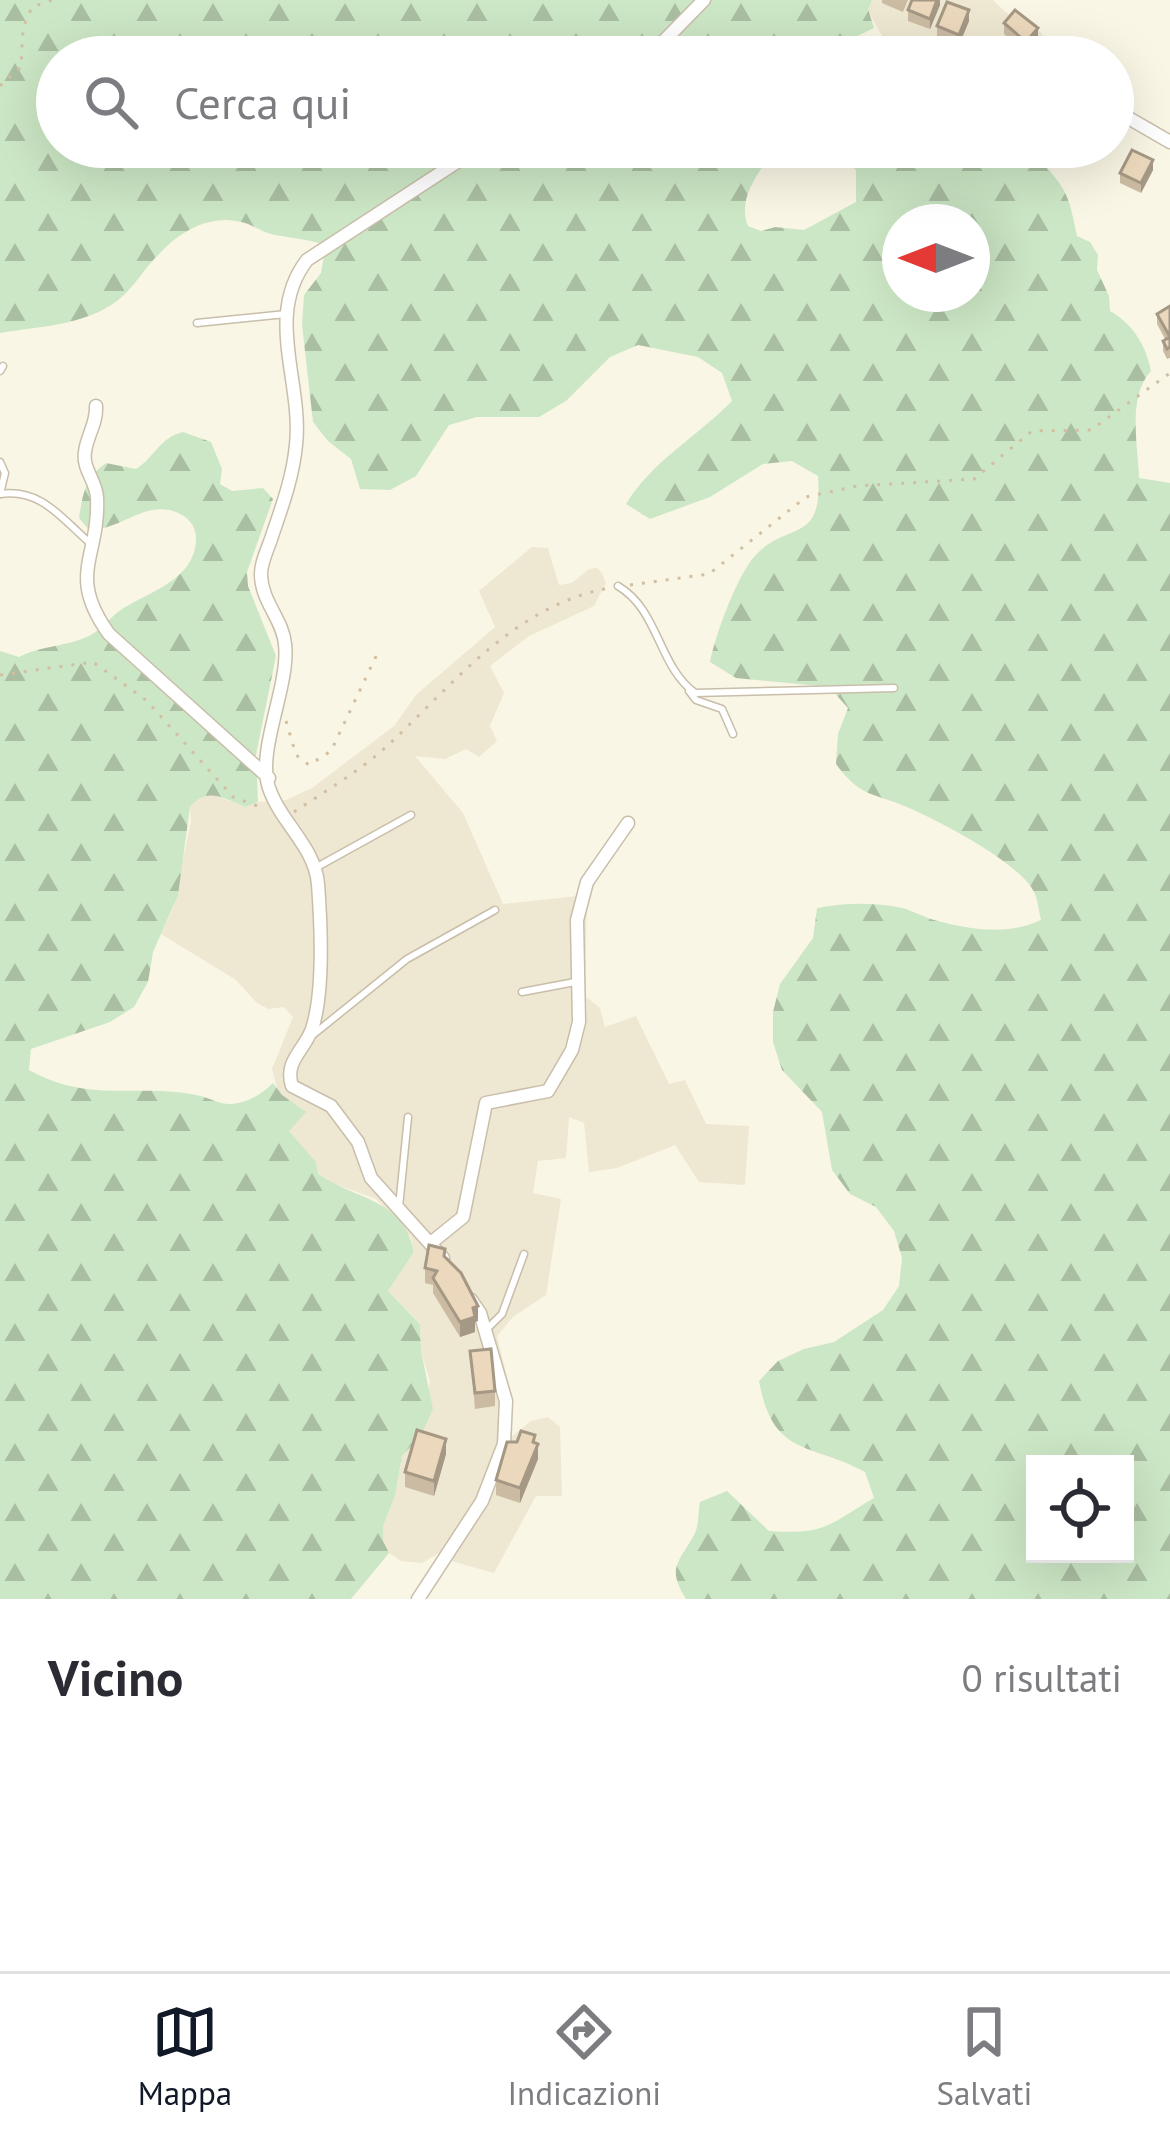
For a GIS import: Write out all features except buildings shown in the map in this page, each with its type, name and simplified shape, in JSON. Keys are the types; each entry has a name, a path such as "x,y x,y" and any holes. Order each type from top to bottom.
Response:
{"street":[{"path":"669,36 704,0"},
{"path":"1134,121 1170,142"},
{"path":"446,1261 371,1178 358,1142 331,1106 292,1086 289,1068 307,1040 316,1003 320,904 317,867 268,787 269,744 285,644 264,596 260,571 289,485 297,441 286,314 293,278 307,260 448,168"},
{"path":"96,406 95,426 84,450 85,466 97,489 85,587 95,615 109,634 268,778"},
{"path":"432,1242 463,1217 486,1103 548,1091 572,1050 579,1022 577,920 587,883 628,823"},
{"path":"418,1599 482,1501 504,1444 506,1401 480,1313 459,1281"}],"lane":[{"path":"197,323 286,314"},
{"path":"0,462 5,482 0,494"},
{"path":"0,494 22,491 41,501 92,545"},
{"path":"618,586 632,595 648,617 681,683 695,693 894,688"},
{"path":"688,688 696,700 722,709 733,734"},
{"path":"317,867 412,815"},
{"path":"307,1040 406,959 495,910"},
{"path":"522,992 578,982"},
{"path":"399,1207 409,1117"},
{"path":"485,1330 502,1314 524,1254"}],"path":[{"path":"0,86 21,67 23,28 32,7 52,0"},
{"path":"0,674 93,662 147,701 233,797 287,817 381,751 456,677 557,602 618,586 709,574 806,497 856,486 974,479 1032,431 1091,430 1170,373"},
{"path":"279,697 296,755 309,765 331,752 380,648"}],"shaded area":[{"path":"872,0 993,0 1043,36 882,36 867,9"},
{"path":"532,547 548,548 559,585 597,568 606,583 594,606 529,636 490,666 504,693 490,726 497,741 479,757 466,749 445,759 415,756 463,813 503,904 587,895 585,996 600,1008 605,1027 636,1016 669,1084 685,1080 706,1124 749,1126 745,1185 699,1182 675,1145 617,1168 589,1172 584,1123 569,1117 566,1158 538,1161 533,1193 561,1199 546,1295 513,1317 497,1336 510,1389 511,1437 531,1421 548,1417 560,1427 562,1496 536,1496 494,1573 439,1553 422,1563 401,1561 389,1553 383,1526 395,1496 402,1456 421,1435 430,1381 421,1352 420,1323 388,1291 414,1252 411,1237 376,1199 330,1182 318,1172 316,1162 288,1130 272,1069 293,1017 284,1007 268,1009 256,1002 236,980 161,934 173,908 190,807 199,796 209,793 245,807 286,800 312,788 394,726 416,695 495,627 479,591"}],"green space":[{"path":"0,0 872,0 868,9 874,28 857,36 36,36 36,168 762,168 745,205 748,226 761,231 775,227 804,230 856,202 854,168 1047,168 1066,195 1077,236 1090,242 1098,255 1097,270 1110,311 1132,329 1146,352 1151,371 1139,394 1136,422 1139,478 1170,483 1170,1599 686,1599 677,1579 677,1564 696,1530 700,1502 727,1491 769,1531 788,1532 826,1526 874,1498 865,1472 784,1436 765,1406 759,1381 778,1361 834,1342 883,1310 899,1286 902,1258 894,1231 876,1207 850,1194 832,1170 822,1112 782,1070 773,1042 780,984 813,938 817,908 891,906 933,920 990,930 1041,920 1026,880 996,856 921,813 868,793 845,775 836,764 838,734 848,708 829,687 736,678 710,662 747,566 766,546 808,523 815,513 818,476 792,461 763,464 710,497 650,519 626,504 662,462 732,401 722,373 698,357 638,345 610,357 566,401 539,417 477,417 449,425 416,476 390,490 360,489 351,459 313,422 302,325 304,295 321,273 326,245 271,234 233,220 199,225 179,236 123,296 90,316 0,333"},
{"path":"183,432 211,442 222,469 220,484 232,491 263,488 273,499 247,572 248,586 276,656 256,755 258,802 245,807 209,796 190,807 178,895 153,952 148,982 134,1007 110,1022 31,1049 29,1070 72,1087 174,1092 227,1104 250,1099 273,1083 306,1112 289,1131 316,1162 318,1173 388,1210 408,1234 414,1252 388,1291 420,1324 433,1409 421,1435 402,1456 395,1496 383,1526 389,1553 351,1599 0,1599 0,651 19,657 89,636 187,566 196,535 180,514 153,510 99,529 88,529 79,518 86,487 106,463 136,469 168,439"}]}
